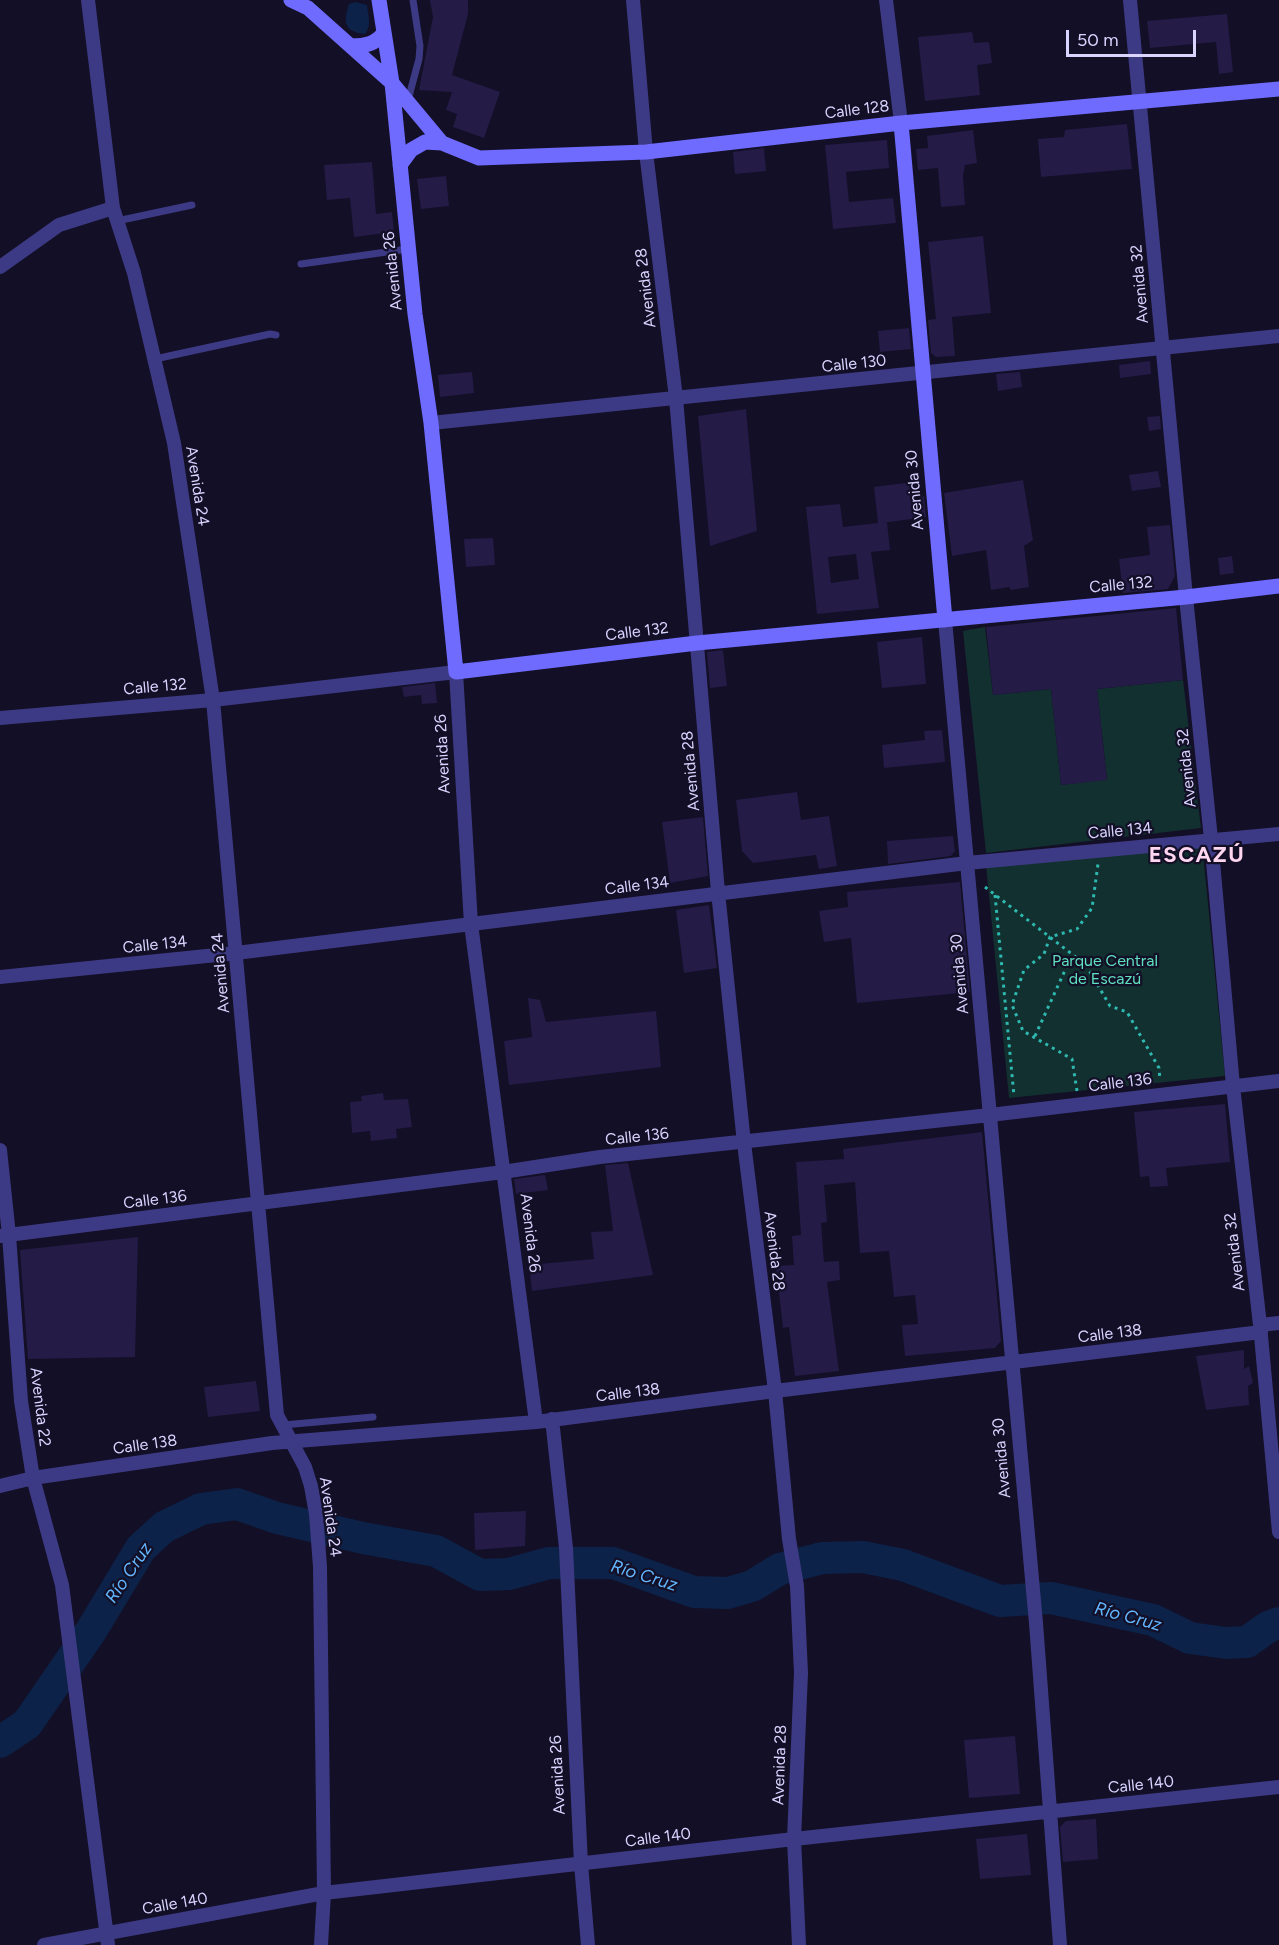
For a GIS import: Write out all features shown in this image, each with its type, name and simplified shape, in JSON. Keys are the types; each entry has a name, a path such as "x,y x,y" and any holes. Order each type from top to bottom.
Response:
{"main road":[{"path":"291,0 308,8 392,83 442,143"},
{"name":"Avenida 26","path":"380,0 392,83 415,315 431,423 456,672"},
{"path":"351,46 363,46 377,42 384,33"},
{"name":"Calle 128","path":"442,143 479,158 646,152 901,123 1279,89"},
{"name":"Avenida 30","path":"901,123 945,620"},
{"path":"400,165 411,150 417,146 425,142 442,143"},
{"name":"Calle 132","path":"456,672 697,643 1186,597 1279,586"}],"street":[{"name":"Avenida 24","path":"88,0 115,214 134,273 174,443 213,700 277,1415 305,1467 316,1514 320,1567 324,1893 321,1945"},
{"name":"Avenida 28","path":"633,0 646,152 676,398 718,892 744,1143 775,1390 789,1539 797,1586 801,1673 794,1839 799,1945"},
{"name":"Avenida 30","path":"886,0 901,123"},
{"name":"Avenida 32","path":"1130,0 1233,1086 1260,1328 1279,1532"},
{"path":"0,267 58,225 115,214"},
{"name":"Calle 130","path":"431,423 1279,336"},
{"name":"Avenida 30","path":"945,620 1036,1623 1060,1945"},
{"name":"Calle 132","path":"0,718 213,700 456,672"},
{"name":"Avenida 26","path":"456,672 471,924 536,1422"},
{"name":"Calle 134","path":"0,977 236,953 967,863 1279,834"},
{"name":"Calle 136","path":"5,1236 503,1172 600,1157 744,1143 1279,1081"},
{"name":"Avenida 22","path":"0,1150 5,1236 21,1401 33,1478 62,1585 107,1939"},
{"name":"Calle 138","path":"0,1486 33,1478 272,1443 536,1422 775,1390 1011,1363 1260,1328 1279,1323"},
{"name":"Avenida 26","path":"552,1419 566,1548 580,1864 588,1945"},
{"name":"Calle 140","path":"44,1945 107,1939 324,1893 1051,1810 1279,1787"}],"lane":[{"path":"407,103 419,59 420,46 412,0"},
{"path":"115,214 192,205"},
{"path":"301,264 408,249"},
{"path":"155,359 270,334 276,335"},
{"path":"281,1425 373,1417"}],"path":[{"path":"1050,937 1077,928 1092,908 1098,870 1096,850"},
{"path":"970,886 980,883 1086,965 1110,1006 1127,1012 1159,1068 1161,1094"},
{"path":"995,895 1015,1111"},
{"path":"1050,937 1044,954 1024,970 1012,1005 1023,1031 1072,1059 1079,1104"},
{"path":"1035,1036 1072,955"},
{"path":"1006,1007 1012,1005"}],"green space":[{"path":"985,627 993,695 1051,689 1061,785 1107,779 1097,689 1183,680 1201,828 986,853 963,631"},
{"name":"Parque Central de Escazú","path":"1202,843 1225,1076 1009,1098 986,865"}],"water":[{"path":"355,2 367,5 369,24 365,34 353,31 347,25 346,16 349,4"}],"building":[{"path":"430,0 468,0 468,14 452,75 500,92 484,138 453,127 457,114 446,110 452,92 419,90 433,17"},
{"path":"1227,14 1233,72 1219,74 1216,42 1150,48 1147,21"},
{"path":"972,32 974,43 989,42 992,63 977,65 980,95 925,101 918,37"},
{"path":"1127,124 1132,169 1041,177 1038,139 1064,137 1065,130"},
{"path":"973,130 977,163 965,165 963,176 965,205 941,207 938,168 918,170 916,149 928,148 927,136"},
{"path":"887,140 889,168 846,172 849,202 893,198 896,223 833,229 825,145"},
{"path":"764,148 766,171 735,174 733,152"},
{"path":"372,162 376,214 392,212 394,232 354,237 350,198 327,200 324,165"},
{"path":"446,176 449,206 421,209 417,179"},
{"path":"983,236 991,313 952,317 955,356 936,357 931,353 928,320 936,319 928,242"},
{"path":"909,328 911,349 880,352 878,331"},
{"path":"1150,361 1151,374 1120,378 1119,365"},
{"path":"472,372 474,393 440,397 438,375"},
{"path":"1020,372 1022,387 998,391 996,374"},
{"path":"746,409 757,531 710,546 698,416"},
{"path":"1160,416 1161,429 1149,431 1147,417"},
{"path":"1158,471 1161,487 1132,491 1129,475"},
{"path":"1023,480 1033,540 1024,546 1029,587 991,590 986,550 952,556 944,493"},
{"path":"920,481 926,517 887,522 890,550 871,552 879,608 817,614 806,507 840,504 843,527 878,523 874,487","holes":["856,554 859,579 831,583 828,557"]},
{"path":"1170,525 1175,576 1168,589 1123,593 1119,559 1150,555 1147,527"},
{"path":"493,538 495,565 466,567 464,539"},
{"path":"1232,556 1234,573 1220,575 1218,558"},
{"path":"1176,608 1183,680 1097,689 1107,780 1061,785 1051,689 993,695 986,627"},
{"path":"922,637 926,684 882,688 877,642"},
{"path":"723,650 727,686 710,688 707,652"},
{"path":"435,683 437,703 422,704 421,695 404,697 402,687"},
{"path":"942,730 945,762 884,768 882,745 925,740 924,731"},
{"path":"797,792 801,820 829,816 837,866 819,869 816,855 753,863 742,851 736,800"},
{"path":"703,817 708,876 670,883 662,822"},
{"path":"953,836 955,851 951,856 888,864 887,841"},
{"path":"960,882 970,992 857,1003 851,938 824,942 819,911 848,907 847,892"},
{"path":"709,905 717,968 684,973 676,910"},
{"path":"528,998 540,1000 546,1022 656,1011 661,1067 509,1085 504,1041 532,1037"},
{"path":"383,1093 384,1100 408,1099 412,1127 396,1129 397,1138 371,1141 370,1131 352,1133 350,1102 362,1101 361,1096"},
{"path":"1225,1104 1230,1162 1166,1168 1168,1186 1150,1187 1149,1176 1140,1177 1134,1112"},
{"path":"982,1132 1001,1341 995,1348 905,1356 902,1325 918,1324 915,1295 894,1297 889,1251 860,1253 855,1182 824,1185 827,1222 821,1223 824,1262 839,1261 840,1280 827,1282 839,1371 795,1376 789,1327 783,1328 776,1266 794,1265 792,1236 801,1235 796,1162 844,1159 843,1149"},
{"path":"628,1163 653,1275 532,1291 529,1265 594,1259 591,1232 613,1231 605,1165"},
{"path":"545,1175 548,1190 516,1194 514,1179"},
{"path":"138,1237 135,1357 28,1359 20,1250"},
{"path":"1244,1350 1244,1369 1249,1366 1253,1383 1248,1386 1249,1405 1206,1410 1196,1356"},
{"path":"256,1381 260,1411 208,1417 204,1387"},
{"path":"526,1511 525,1546 475,1550 474,1513"},
{"path":"1015,1736 1020,1794 969,1798 964,1740"},
{"path":"1096,1819 1098,1859 1063,1862 1060,1827 1066,1821"},
{"path":"1027,1834 1031,1875 980,1879 976,1839"}],"waterway":[{"name":"Río Cruz","path":"0,1742 27,1724 91,1631 141,1548 164,1527 201,1509 237,1504 277,1518 363,1538 436,1551 480,1575 509,1574 549,1563 613,1563 694,1592 728,1593 752,1586 780,1569 822,1558 863,1557 903,1565 1000,1601 1051,1598 1153,1620 1190,1638 1226,1643 1247,1642 1268,1627 1279,1623"}],"district":[{"name":"ESCAZÚ","path":"1197,856"}]}
